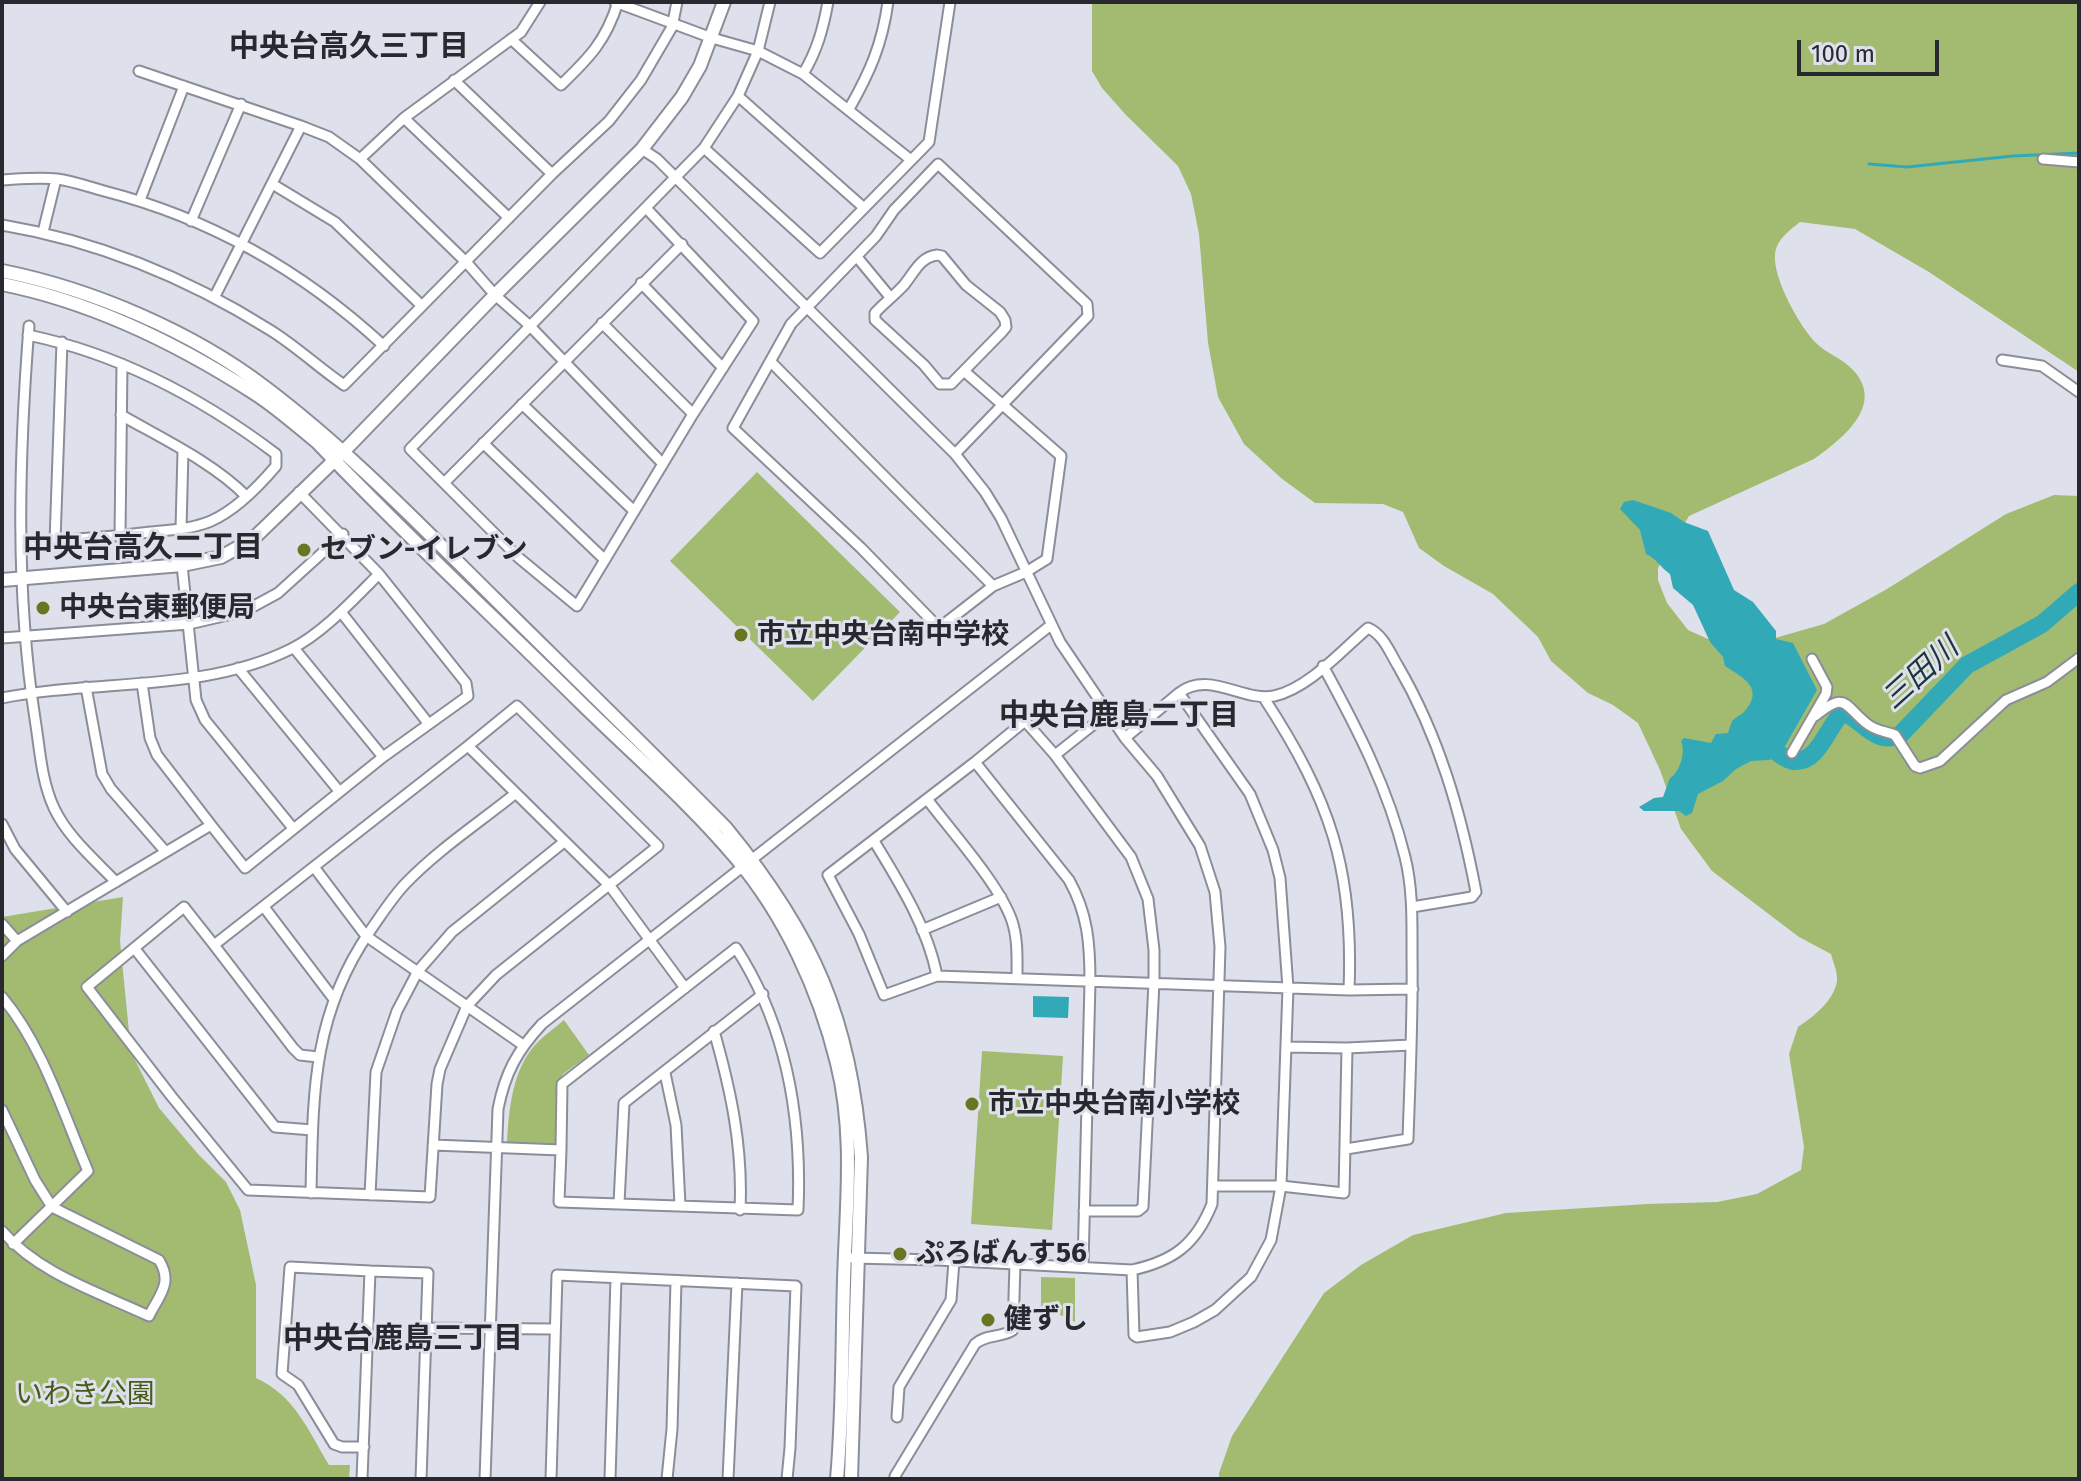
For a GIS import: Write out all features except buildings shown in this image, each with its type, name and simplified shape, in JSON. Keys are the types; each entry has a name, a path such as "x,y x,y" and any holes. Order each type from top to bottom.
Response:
{"street":[{"path":"360,159 404,118 521,32 540,2"},
{"path":"511,39 561,85 586,61 608,33 617,2 712,38 758,51 803,74 911,160"},
{"path":"2,225 43,232 142,265 215,296 273,332 344,385 552,174 609,121 641,80 673,22 677,2"},
{"path":"2,580 182,565 221,557 253,539 642,149 682,97 700,66 724,2"},
{"path":"646,208 753,321 577,606 519,558 410,449 704,148 738,96 758,51 770,2"},
{"path":"803,74 823,31 828,2"},
{"path":"849,109 881,45 888,2"},
{"path":"704,148 820,253 929,142 950,2"},
{"path":"139,71 329,137 360,159 467,263 495,295 529,325 663,464"},
{"path":"454,80 552,174"},
{"path":"140,200 184,86"},
{"path":"738,96 863,207"},
{"path":"191,221 241,104"},
{"path":"404,118 509,218"},
{"path":"215,296 240,243 274,185 301,126"},
{"path":"642,149 676,178 955,454 1001,518 1051,625 1081,676 1125,738 1157,776 1200,846 1215,892 1221,984 1212,1204 1203,1226 1189,1243 1171,1258 1132,1270 852,1258"},
{"path":"2043,159 2079,162"},
{"path":"955,454 1003,404 1088,316 1087,304 938,164 894,210 857,257 791,324 733,428 861,548 939,628 993,586 1047,559 1061,456 1003,404 964,371"},
{"path":"43,232 56,179"},
{"path":"2,180 56,179 140,200 191,221 240,243 313,286 384,346"},
{"path":"274,185 335,222 422,306"},
{"path":"445,482 682,244"},
{"path":"929,256 942,256 966,285 1000,312 1005,320 1006,327 964,371 951,384 940,384 875,320 875,313 902,288 929,256"},
{"path":"857,257 890,297"},
{"path":"2,271 54,284 124,309 197,343 265,387 339,456"},
{"path":"641,283 723,368"},
{"path":"2,284 108,317 192,355 257,395 317,442 362,467 726,828 747,863 788,910 827,989 849,1063 857,1110 861,1157 837,1479"},
{"path":"602,323 693,414"},
{"path":"22,541 120,536 181,529 211,521 246,496 276,466 276,454 237,424 164,382 28,330 22,541 21,579 31,693 45,787 70,833 116,882"},
{"path":"55,541 62,342"},
{"path":"2002,360 2042,366 2079,392"},
{"path":"771,362 993,586"},
{"path":"120,536 122,364"},
{"path":"522,404 634,511"},
{"path":"121,415 183,451 246,496"},
{"path":"483,443 605,560"},
{"path":"181,529 183,451"},
{"path":"142,683 150,738 157,755 245,868 292,827 468,696 466,683 379,574 299,492"},
{"path":"2,638 189,624 245,611 263,602 301,573 343,534"},
{"path":"182,565 196,700 205,720 292,827"},
{"path":"2,698 194,677 238,668 294,648 341,612 379,574"},
{"path":"341,612 428,723"},
{"path":"485,1479 497,1149 502,1093 523,1045 542,1024 1051,625"},
{"path":"1125,738 1188,686 1229,687 1264,698 1295,690 1368,628 1374,629 1408,683 1432,734 1456,804 1476,892 1472,897 1412,907"},
{"path":"294,648 383,757"},
{"path":"1815,716 1826,706 1842,702 1848,704 1873,728 1896,736 1915,766 1920,768 1940,761 1997,707 2047,682 2079,658"},
{"path":"1792,753 1826,694 1827,687 1812,659"},
{"path":"1323,666 1381,779 1405,859 1412,907 1413,989 1408,1139 1346,1149"},
{"path":"238,668 339,791"},
{"path":"86,687 102,774 111,789 165,851"},
{"path":"1132,1270 1134,1335 1170,1332 1194,1322 1215,1310 1251,1277 1271,1240 1281,1186 1288,988 1280,878 1268,835 1250,794 1179,693"},
{"path":"1264,698 1289,736 1333,831 1347,891 1351,940 1349,990"},
{"path":"214,945 517,706 658,846 496,975 467,1006 440,1069 430,1197 248,1190 87,987 184,907 293,1048 300,1055 318,1057"},
{"path":"1055,755 1108,713"},
{"path":"1084,1211 1138,1211 1143,1207 1154,982 1151,918 1142,879 1119,840 1055,755 1025,721 828,875 859,934 884,995 937,976 1017,977 1090,982 1154,982 1221,984 1349,990 1413,989"},
{"path":"468,746 610,886 685,988"},
{"path":"975,762 1069,880 1080,900 1090,941 1083,1266"},
{"path":"311,1193 318,1057 333,998 348,963 407,882 516,793"},
{"path":"927,799 1001,897 1012,921 1017,946 1017,977"},
{"path":"2,824 15,849 67,912"},
{"path":"2,956 17,941 211,825"},
{"path":"874,841 922,930 933,955 937,976"},
{"path":"370,1195 376,1072 397,1011 418,971 452,932 564,842"},
{"path":"314,867 366,936 523,1045"},
{"path":"922,930 1001,897"},
{"path":"264,907 333,998"},
{"path":"2,924 17,941"},
{"path":"736,948 763,994 786,1065 797,1115 800,1168 798,1210 559,1202 562,1084 736,948"},
{"path":"135,949 275,1127 312,1130"},
{"path":"619,1203 624,1103 763,994"},
{"path":"2,997 35,1048 88,1171 13,1244"},
{"path":"714,1031 732,1094 738,1144 740,1210"},
{"path":"1287,1047 1411,1045"},
{"path":"1213,1186 1281,1186 1344,1193 1347,1048"},
{"path":"665,1073 676,1125 680,1205"},
{"path":"2,1110 35,1180 52,1207 159,1260 166,1270 167,1281 149,1316 38,1264 2,1231"},
{"path":"433,1145 561,1150"},
{"path":"851,1479 852,1258"},
{"path":"897,1417 899,1387 951,1300 954,1261"},
{"path":"896,1479 975,1344 981,1338 1006,1335 1013,1330 1015,1264"},
{"path":"364,1447 334,1444 298,1385 282,1374 290,1267 428,1273 421,1479"},
{"path":"362,1479 370,1271"},
{"path":"551,1479 557,1275 796,1286 787,1479"},
{"path":"610,1479 616,1278"},
{"path":"667,1479 672,1429 676,1281"},
{"path":"728,1479 737,1283"},
{"path":"425,1328 555,1329"}],"green space":[{"path":"1092,2 2079,2 2079,372 1929,272 1855,229 1800,222 1778,245 1775,255 1778,277 1795,314 1810,336 1820,347 1847,364 1861,381 1865,394 1863,407 1838,441 1814,459 1689,516 1658,568 1658,580 1667,603 1688,630 1708,639 1761,642 1824,624 1887,589 2006,514 2054,495 2079,496 2079,1479 1219,1479 1232,1436 1324,1293 1361,1265 1413,1235 1506,1213 1717,1202 1757,1194 1801,1170 1804,1147 1789,1054 1798,1027 1827,1002 1837,978 1831,954 1799,937 1712,871 1681,829 1660,770 1638,723 1613,705 1588,693 1551,661 1538,637 1493,594 1419,548 1403,512 1383,504 1315,503 1281,478 1244,444 1218,397 1208,343 1199,234 1191,194 1178,166 1126,115 1102,88 1092,71"},
{"path":"757,472 900,612 813,701 670,561"},
{"name":"いわき公園","path":"123,897 120,941 131,1052 159,1108 226,1182 240,1210 256,1285 256,1378 291,1404 329,1465 350,1465 349,1479 2,1479 2,917"},
{"path":"564,1020 589,1055 563,1074 558,1083 556,1143 552,1147 509,1145 511,1104 521,1067 535,1045"},
{"path":"982,1051 1063,1056 1052,1230 971,1224"},
{"path":"1041,1277 1075,1278 1075,1322 1041,1306"}],"water":[{"path":"1633,500 1671,513 1684,522 1708,531 1734,590 1753,602 1776,631 1776,639 1793,643 1817,690 1780,755 1769,760 1751,761 1736,769 1723,781 1698,794 1692,813 1686,816 1679,811 1644,811 1639,807 1654,798 1663,797 1681,761 1681,741 1684,738 1711,743 1716,734 1728,733 1733,720 1750,704 1752,691 1745,680 1725,666 1723,657 1710,642 1693,605 1673,588 1670,574 1646,554 1640,530 1620,509 1624,502"},
{"path":"1033,996 1069,997 1068,1018 1033,1017"}],"waterway":[{"path":"1869,164 1907,167 2079,153"},
{"name":"三田川","path":"1759,743 1789,760 1803,760 1817,750 1843,712 1883,737 1900,735 1967,665 2042,624 2079,592"}],"place":[{"name":"セブン-イレブン","path":"304,550"},
{"name":"中央台東郵便局","path":"43,608"},
{"name":"市立中央台南中学校","path":"741,635"},
{"name":"市立中央台南小学校","path":"972,1104"},
{"name":"ぷろばんす56","path":"900,1254"},
{"name":"健ずし","path":"988,1320"}],"district":[{"name":"中央台高久三丁目","path":"349,48"},
{"name":"中央台高久二丁目","path":"143,549"},
{"name":"中央台鹿島二丁目","path":"1119,717"},
{"name":"中央台鹿島三丁目","path":"403,1340"}]}
